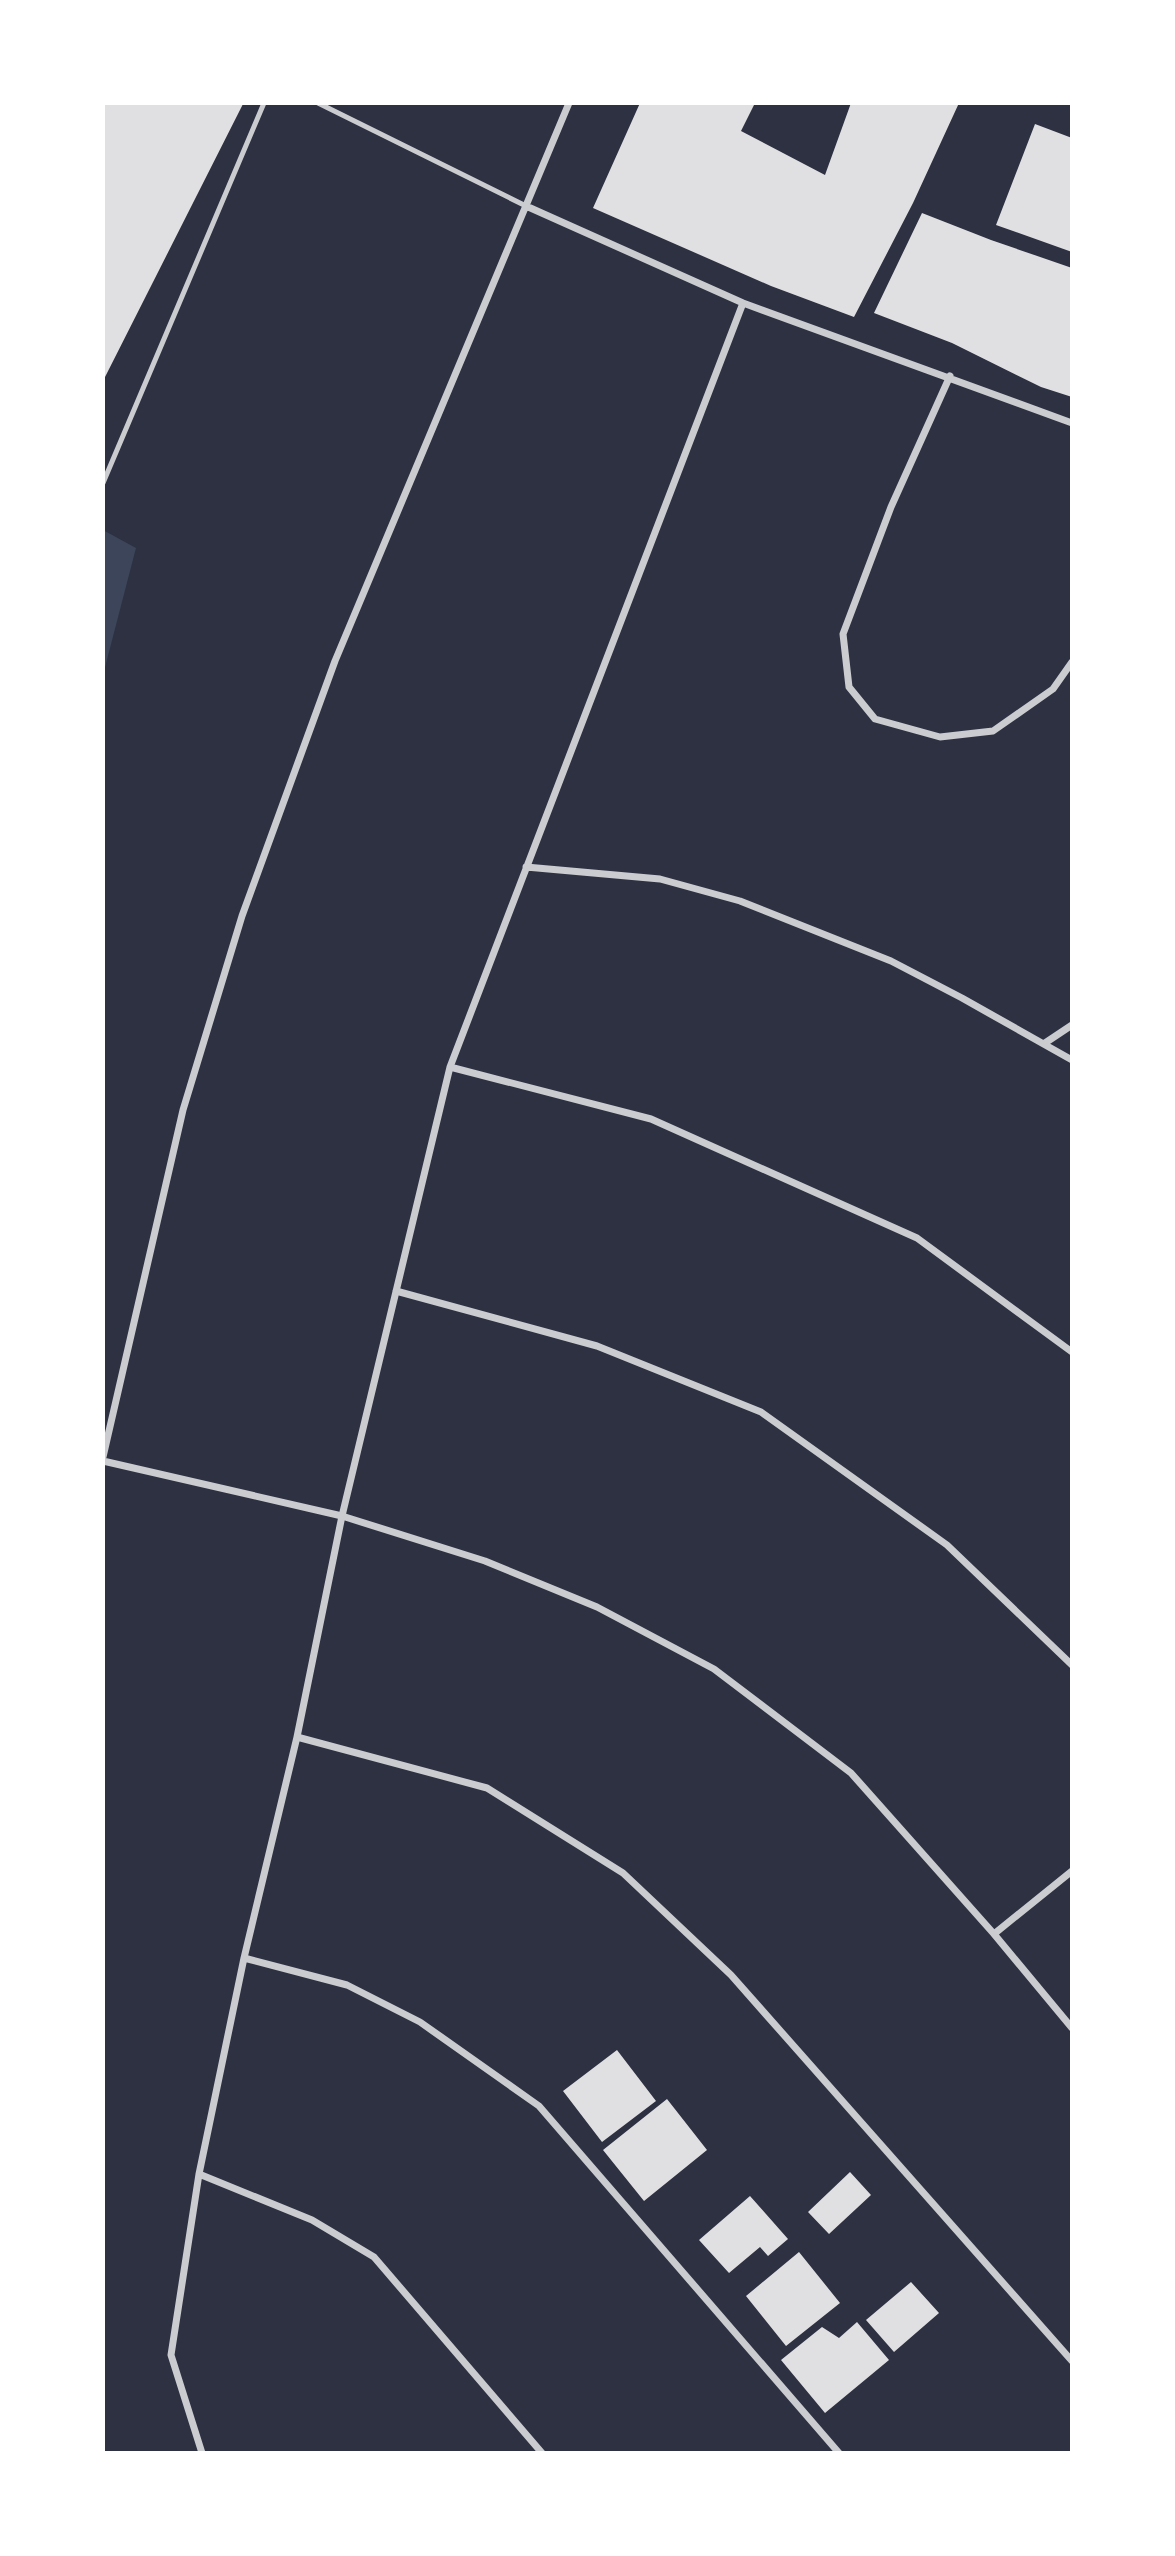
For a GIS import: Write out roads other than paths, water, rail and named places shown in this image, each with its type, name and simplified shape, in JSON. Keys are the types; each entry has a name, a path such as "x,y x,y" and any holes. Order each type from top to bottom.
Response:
{"street":[{"path":"569,103 335,661 242,916 183,1110 103,1459 342,1516 485,1561 597,1606 714,1669 850,1773 994,1934 1072,2028"},
{"path":"526,206 743,303 950,376 1072,423"},
{"path":"202,2453 171,2355 198,2174 244,1958 296,1737 342,1516 450,1067 743,303"},
{"path":"950,376 891,507 843,634 849,687 875,719 940,737 993,731 1053,689 1072,662"},
{"path":"526,867 660,879 740,901 891,961 1072,1060"},
{"path":"1045,1043 1072,1025"},
{"path":"450,1067 651,1119 917,1238 1072,1352"},
{"path":"396,1291 597,1346 761,1412 947,1545 1072,1665"},
{"path":"296,1737 488,1788 623,1873 731,1975 1072,2361"},
{"path":"994,1934 1072,1871"},
{"path":"244,1958 347,1985 420,2022 539,2106 839,2453"},
{"path":"198,2174 312,2220 374,2258 542,2453"}],"lane":[{"path":"103,483 264,103"},
{"path":"318,103 526,206"}]}
